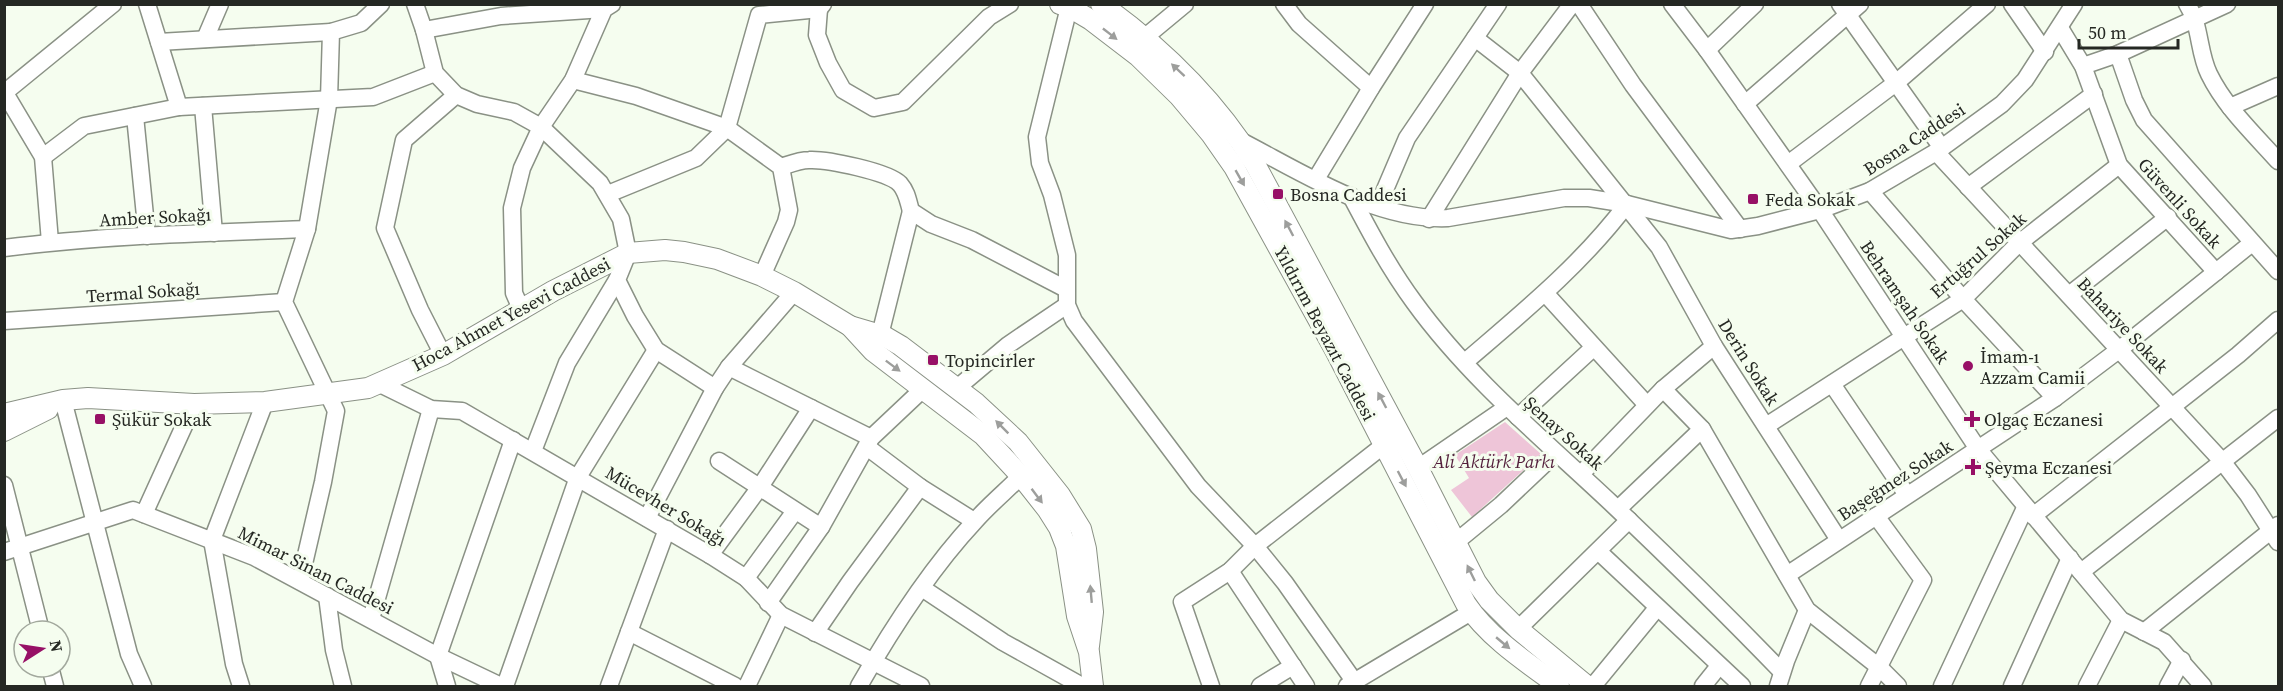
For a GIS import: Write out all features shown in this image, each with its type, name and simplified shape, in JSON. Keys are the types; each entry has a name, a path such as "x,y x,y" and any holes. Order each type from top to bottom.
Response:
{"main road":[{"path":"1101,4 1144,38 1211,103 1241,141 1418,468 1476,582 1498,610 1518,629 1587,687"},
{"name":"Yıldırım Beyazıt Caddesi","path":"1065,6 1106,31 1138,56 1179,96 1211,134 1234,167 1270,230 1471,612 1500,641 1559,687"},
{"name":"Hoca Ahmet Yesevi Caddesi","path":"5,417 63,400 88,398 194,404 265,402 368,388 443,355 553,291 628,253 665,250 717,259 762,276 794,292 850,326 873,351 983,435 1021,476 1047,509 1059,528 1066,546 1077,616 1089,652 1093,687"},
{"path":"850,326 880,335 901,346 995,420 1018,442 1074,516 1081,529 1086,549 1091,590 1093,612 1089,652"}],"street":[{"path":"50,242 43,157 5,93 113,4"},
{"path":"147,4 179,107"},
{"path":"206,39 220,4"},
{"path":"159,42 331,32 362,22 381,4"},
{"path":"415,4 435,73 456,95 477,104 514,112 541,127 600,183 609,194 621,219 628,253 616,280 567,363 533,452"},
{"path":"609,194 696,158 727,128 759,15 821,7 817,35 828,63 843,90 874,108 903,102 988,17 1010,4"},
{"path":"1144,38 1185,4"},
{"path":"1284,4 1299,24 1371,88"},
{"path":"1378,207 1407,138 1498,4"},
{"path":"1429,219 1520,73 1572,4"},
{"path":"1579,4 1633,85 1740,230"},
{"path":"1672,4 1820,210"},
{"path":"1707,50 1755,4"},
{"path":"1745,104 1777,79 1843,10 1860,4"},
{"path":"1788,164 1897,82 1987,4"},
{"path":"2012,4 2045,52"},
{"name":"Bosna Caddesi","path":"1241,141 1378,207 1429,219 1448,218 1564,198 1589,198 1627,204 1710,225 1740,230 1820,210 1870,191 1939,150 2002,104 2025,80 2074,4"},
{"path":"2083,66 2118,54 2192,11 2227,4"},
{"path":"1316,179 1423,5"},
{"path":"424,30 501,16 606,6 573,80 541,127 522,168 512,208 514,293 522,311"},
{"path":"1065,6 1037,137 1040,163 1052,195 1067,255 1066,297 1074,321 1198,486 1255,546 1285,583 1351,684 1471,612"},
{"name":"Bahariye Sokak","path":"1843,10 1897,82 1939,150 1968,187 2222,461 2276,533"},
{"path":"2192,11 2199,45 2209,74 2230,107 2278,161"},
{"name":"Güvenli Sokak","path":"2060,28 2083,66 2119,165 2216,272"},
{"path":"300,581 323,482 336,411 284,302 307,229 329,99 331,32"},
{"name":"Derin Sokak","path":"1476,38 1520,73 1627,204 1668,262 1714,346 1839,540"},
{"path":"2118,54 2134,100 2144,120 2278,271"},
{"path":"43,157 84,126 179,107 373,97 435,73"},
{"path":"573,80 636,96 727,128 781,167 789,210 762,276"},
{"path":"2230,107 2278,86"},
{"path":"1968,187 2094,94"},
{"path":"443,355 420,310 385,228 404,140 456,95"},
{"path":"203,106 214,233"},
{"path":"135,116 147,236"},
{"path":"781,167 808,160 833,161 888,177 898,182 906,193 910,211 880,335"},
{"name":"Ertuğrul Sokak","path":"1766,426 1963,299 2019,243 2119,165"},
{"path":"1870,191 1963,299 2055,398"},
{"name":"Şenay Sokak","path":"1352,196 1374,240 1413,301 1465,362 1513,412 1717,605 1780,679"},
{"path":"1465,362 1545,293 1608,230 1627,204"},
{"name":"Behramşah Sokak","path":"1820,210 1978,449 2121,620 2164,642 2182,660 2203,687"},
{"path":"910,211 931,224 972,240 1066,297"},
{"path":"2069,295 2168,217"},
{"name":"Amber Sokağı","path":"4,248 50,242 307,229"},
{"name":"Başeğmez Sokak","path":"1787,575 2055,398 2252,243"},
{"path":"616,280 656,350 715,388"},
{"path":"647,518 715,388 729,367 794,292"},
{"path":"1545,293 1647,405"},
{"path":"957,388 1066,297"},
{"name":"Termal Sokağı","path":"4,321 284,302"},
{"path":"1942,687 2029,512 2238,356 2278,320"},
{"path":"1581,474 1663,389 1714,346"},
{"path":"1418,468 1513,412 1593,348"},
{"path":"503,687 579,477 656,350"},
{"path":"729,367 811,408 869,442 920,487 974,521"},
{"name":"Mücevher Sokağı","path":"378,383 431,409 462,411 579,477 746,578 781,615 921,687"},
{"path":"1832,384 1907,495"},
{"path":"768,603 821,526 869,442 923,389"},
{"path":"1663,389 1702,429 1807,610 1880,668 1898,687"},
{"path":"63,400 129,654 143,687"},
{"path":"241,687 234,664 212,540 265,402"},
{"path":"144,514 194,404"},
{"path":"710,555 760,487 811,408"},
{"path":"370,620 431,409"},
{"path":"2081,572 2278,418"},
{"path":"1518,629 1598,550 1623,515 1702,429"},
{"path":"447,687 438,656 513,440"},
{"path":"1210,687 1182,602 1230,571 1255,546 1384,445"},
{"path":"1456,542 1502,505 1556,453"},
{"path":"719,461 821,526"},
{"path":"859,687 922,588 974,521 1021,476"},
{"path":"4,485 12,549 37,619"},
{"path":"815,633 920,487"},
{"name":"Mimar Sinan Caddesi","path":"12,549 133,510 254,557 438,656 503,687"},
{"path":"746,578 795,511"},
{"path":"1869,687 1923,580 1876,516"},
{"path":"609,687 667,529"},
{"path":"2144,632 2225,566 2276,533"},
{"path":"1598,550 1742,687"},
{"path":"2012,687 2070,558"},
{"path":"1230,571 1306,687"},
{"path":"922,588 1003,642 1082,687"},
{"path":"327,596 334,650 343,687"},
{"path":"1593,687 1658,608"},
{"path":"1780,679 1807,610"},
{"path":"747,687 781,615"},
{"path":"2087,687 2121,620"},
{"path":"629,632 735,687"},
{"path":"2168,687 2182,660"},
{"path":"1260,687 1293,666"},
{"path":"1703,687 1719,666"}],"green space":[{"name":"Ali Aktürk Parkı","path":"1505,422 1541,454 1472,517 1451,490 1469,478 1455,455"}],"place":[{"name":"Bosna Caddesi","path":"1278,194"},
{"name":"Feda Sokak","path":"1753,199"},
{"name":"Topincirler","path":"933,360"},
{"name":"İmam-ı Azzam Camii","path":"1968,366"},
{"name":"Şükür Sokak","path":"100,419"},
{"name":"Olgaç Eczanesi","path":"1972,419"},
{"name":"Şeyma Eczanesi","path":"1973,467"}]}
